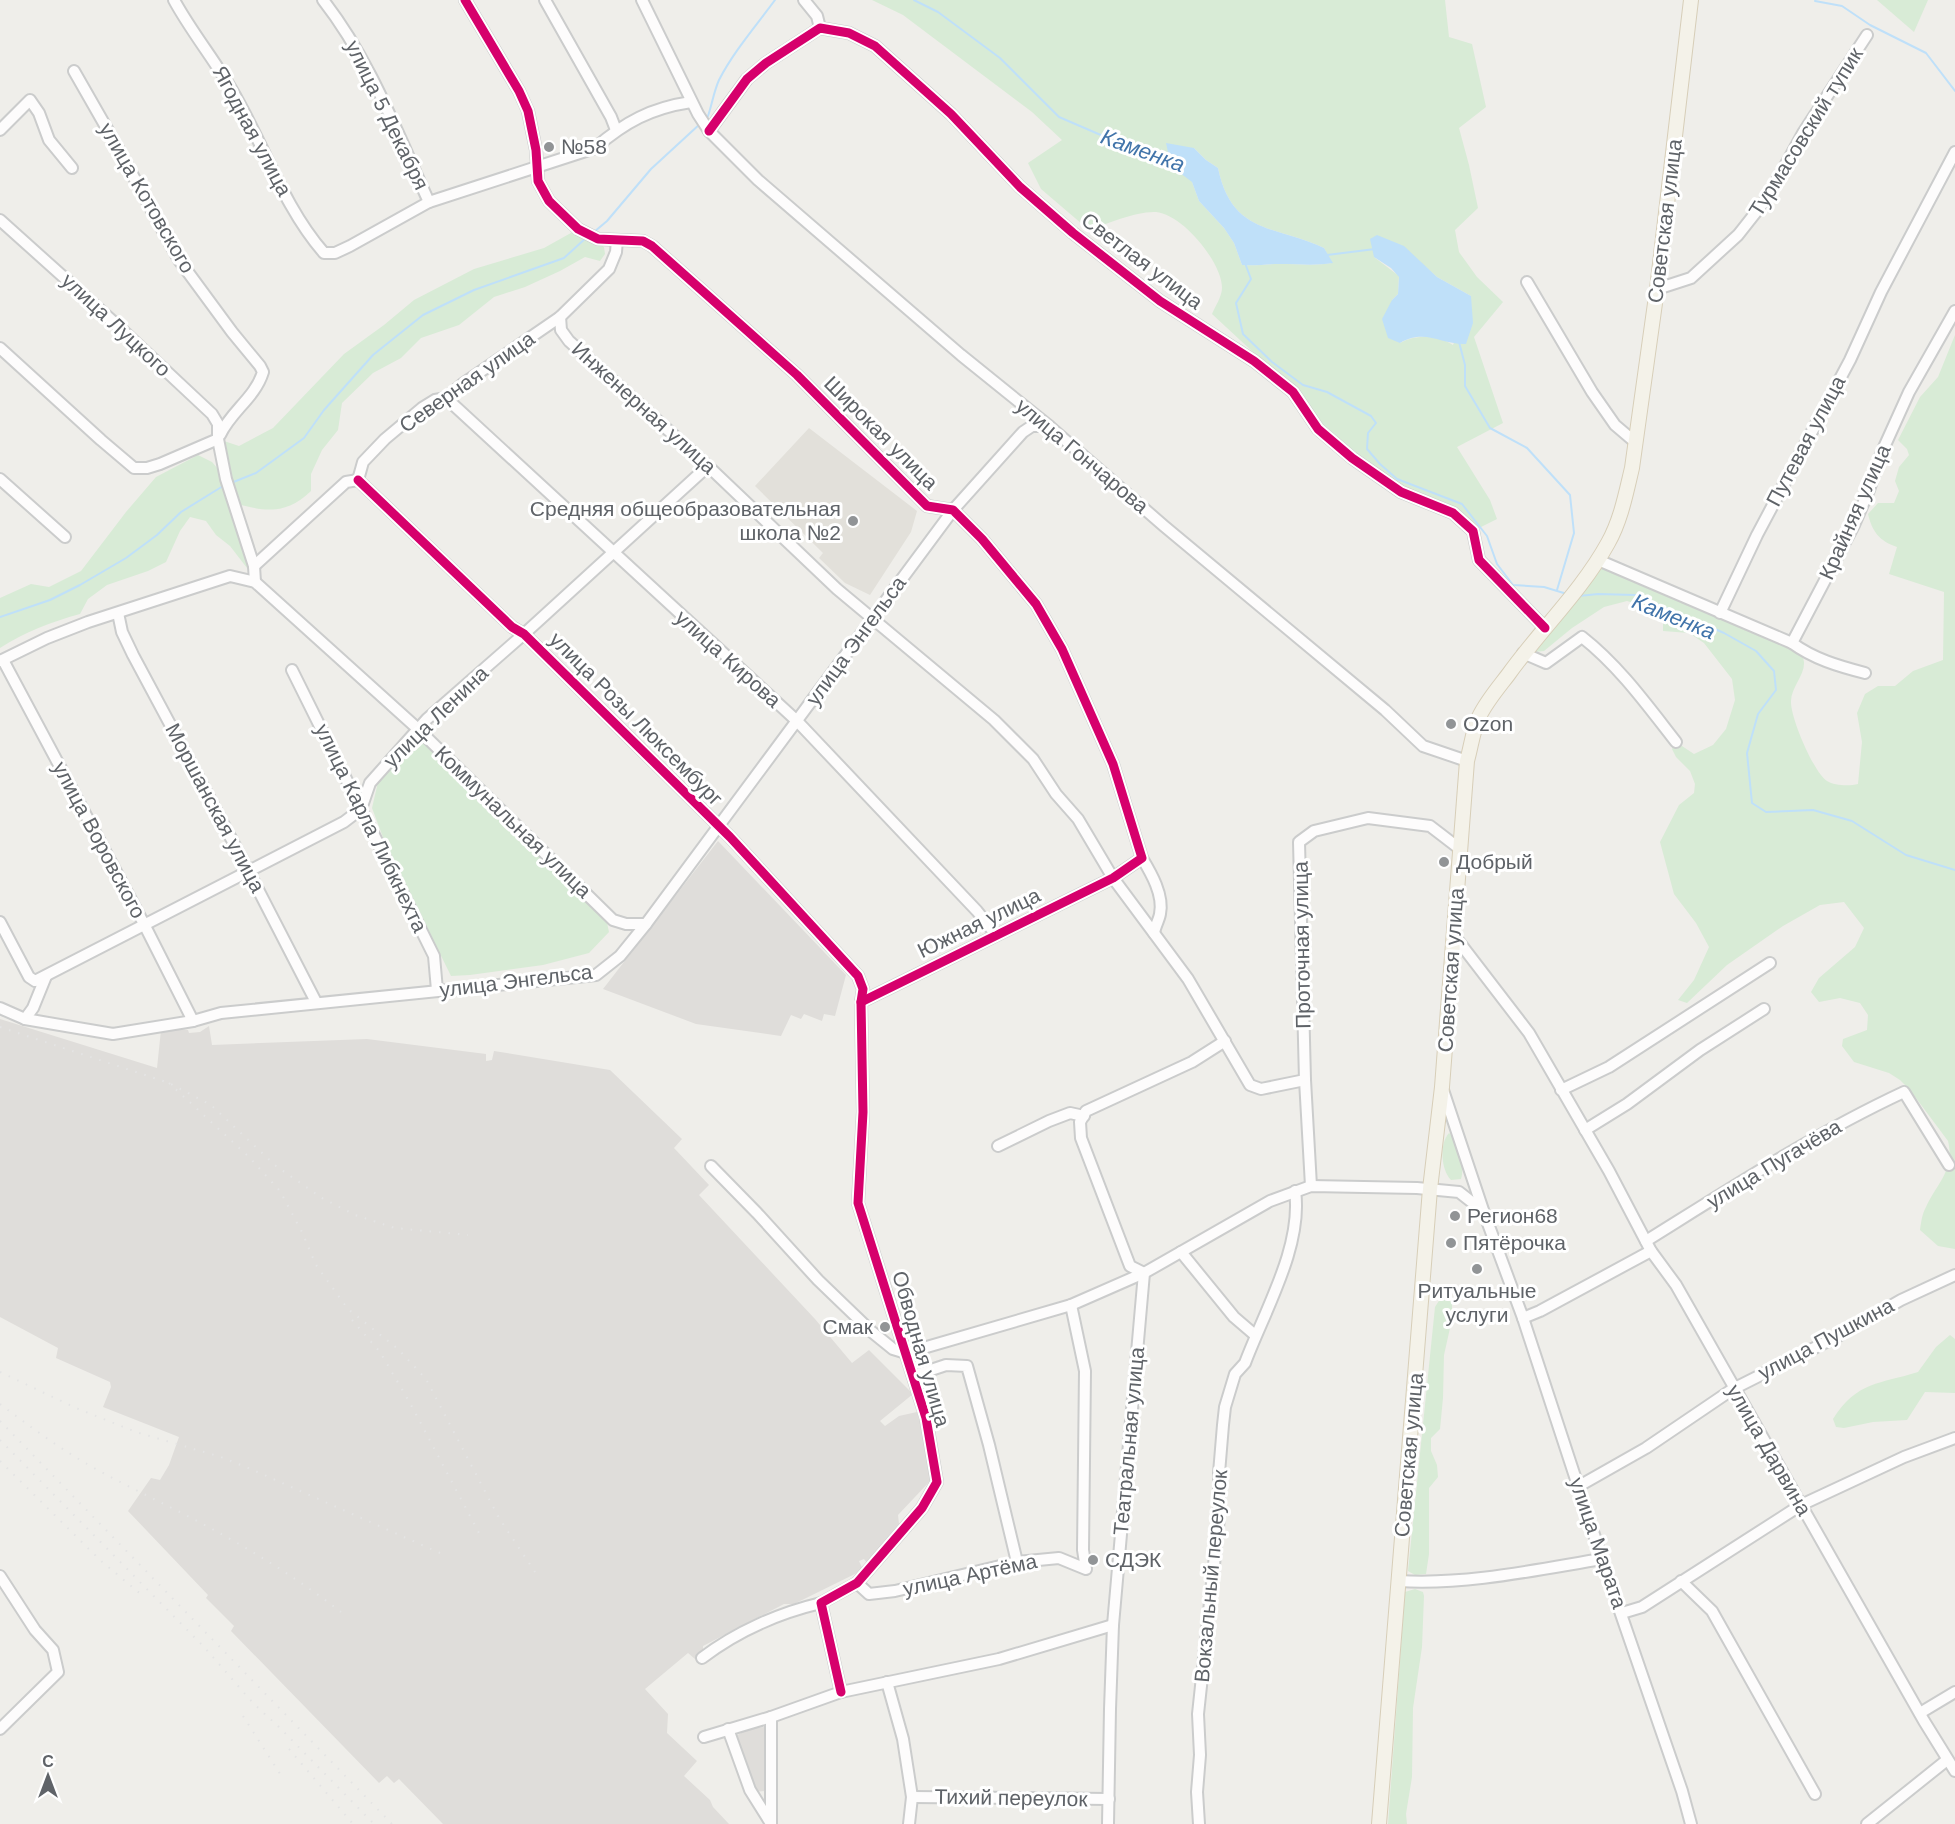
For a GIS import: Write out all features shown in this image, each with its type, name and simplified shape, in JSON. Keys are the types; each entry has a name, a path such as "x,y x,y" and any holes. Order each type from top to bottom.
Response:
{"main road":[{"name":"Советская улица","path":"1379,1824 1430,1189 1442,1087 1467,761 1479,718 1489,700 1598,560 1616,525 1625,496 1657,290 1691,0"}],"street":[{"name":"Ягодная улица","path":"174,0 233,91 288,199 314,242 324,253 335,253 429,202"},
{"name":"улица 5 Декабря","path":"323,0 341,23 362,57 429,202"},
{"path":"465,0 524,101 532,128 536,167"},
{"path":"545,0 612,117 616,130"},
{"name":"улица Гончарова","path":"642,0 698,114 707,127 758,180 961,355 1049,426 1164,526 1385,710 1423,746 1467,761"},
{"path":"707,127 747,79 766,63 820,28 817,15 804,0"},
{"name":"Светлая улица","path":"820,28 849,33 875,46 951,114 1020,187 1073,233 1160,301 1254,360 1293,392 1318,429 1352,458 1401,492 1453,513 1473,531 1479,560 1545,628"},
{"name":"Турмасовский тупик","path":"1657,290 1691,278 1738,236 1768,197 1803,134 1867,35"},
{"name":"улица Котовского","path":"74,70 179,260 263,372 256,390 225,422 218,439"},
{"path":"0,130 30,100 39,113 49,140 72,168"},
{"path":"429,202 595,148 616,130 636,118 670,105 691,102"},
{"name":"Путевая улица","path":"1720,613 1757,535 1850,360 1881,292 1955,152"},
{"name":"Широкая улица","path":"536,167 538,181 549,201 578,229 598,239 643,241 652,246 797,375 927,506 953,510 982,538 1036,604 1062,649 1113,764 1142,858 1153,876 1158,895 1161,913 1154,933"},
{"name":"улица Луцкого","path":"0,220 212,414 218,424 218,439 226,479 254,566"},
{"name":"Северная улица","path":"358,480 363,462 385,439 422,408 435,400 446,398 560,316 609,269 616,252 617,240"},
{"path":"1527,282 1592,392 1615,425 1635,442"},
{"name":"Крайняя улица","path":"1792,643 1854,525 1881,454 1909,392 1955,311"},
{"name":"Инженерная улица","path":"560,316 561,330 569,341 708,466 837,589 994,720 1033,759 1056,794 1078,819 1113,878"},
{"path":"0,348 100,440 134,468 147,468 160,464 218,439"},
{"name":"улица Кирова","path":"446,398 797,721 977,911 996,935"},
{"name":"Широкая улица","path":"953,510 1023,432 1032,426 1049,426"},
{"name":"улица Ленина","path":"361,809 370,783 418,729 708,466"},
{"path":"0,479 65,537"},
{"path":"1,661 47,638 88,622 230,576 255,582 254,566 346,482 358,480"},
{"name":"улица Розы Люксембург","path":"358,480 512,627 524,634 719,827 858,976 863,989 861,1002"},
{"name":"улица Энгельса","path":"0,1008 25,1018 113,1034 193,1021 221,1013 596,975 620,956 646,924 953,510"},
{"path":"1598,560 1792,643 1822,660 1865,673"},
{"name":"Коммунальная улица","path":"255,582 418,729 613,920 626,924 646,924"},
{"name":"Моршанская улица","path":"118,613 122,632 133,655 316,1002"},
{"path":"1524,653 1546,663 1582,637 1599,651 1627,681 1676,742"},
{"name":"улица Воровского","path":"1,661 144,924 193,1021"},
{"name":"улица Карла Либкнехта","path":"292,670 434,956 437,990"},
{"path":"0,922 29,977 35,981 344,822 361,809"},
{"name":"Проточная улица","path":"1311,1186 1305,1080 1299,842 1314,831 1368,818 1430,826 1460,849"},
{"path":"1142,858 1113,878 1188,979 1250,1085 1261,1089 1305,1080"},
{"name":"Южная улица","path":"861,1002 1113,878"},
{"name":"улица Дарвина","path":"1453,934 1528,1033 1649,1246 1676,1285 1733,1389 1955,1771"},
{"path":"1562,1090 1609,1066 1770,963"},
{"path":"25,1018 33,1008 46,976"},
{"name":"Обводная улица","path":"821,1603 857,1582 922,1508 937,1482 926,1418 858,1203 863,1112 861,1002"},
{"path":"1585,1130 1627,1104 1700,1050 1764,1009"},
{"path":"1144,1273 1130,1266 1081,1138 1080,1122 1086,1112 1192,1062 1225,1041"},
{"name":"Советская улица","path":"1442,1087 1503,1263"},
{"name":"улица Пугачёва","path":"1523,1318 1540,1311 1649,1246 1768,1165 1871,1107 1904,1092 1950,1165"},
{"path":"998,1146 1070,1113 1084,1116"},
{"path":"711,1166 818,1280 872,1332 894,1349 906,1353 1071,1305 1144,1273 1270,1201 1311,1186 1430,1189 1459,1192 1483,1210"},
{"name":"Вокзальный переулок","path":"1199,1824 1198,1714 1219,1518 1219,1473 1225,1407 1235,1374 1245,1363 1287,1259 1297,1206 1295,1191"},
{"path":"1181,1252 1234,1317 1255,1335"},
{"name":"улица Марата","path":"1503,1263 1682,1791 1691,1824"},
{"name":"Театральная улица","path":"1108,1824 1113,1625 1144,1273"},
{"name":"улица Пушкина","path":"1579,1486 1646,1448 1733,1389 1840,1335 1901,1300 1955,1275"},
{"name":"улица Артёма","path":"857,1582 869,1594 895,1591 1017,1562 1059,1558 1086,1569 1083,1550 1085,1371 1071,1305"},
{"name":"Обводная улица","path":"913,1376 946,1365 967,1366 989,1444 1017,1562"},
{"path":"1622,1613 1642,1607 1801,1505 1904,1457 1955,1438"},
{"path":"1399,1581 1431,1583 1470,1580 1602,1559"},
{"path":"0,1576 35,1630 53,1650 58,1672 1,1725"},
{"path":"1682,1581 1712,1611 1815,1794"},
{"path":"702,1658 768,1620 821,1603 841,1692"},
{"path":"704,1737 771,1717 841,1692 999,1659 1113,1625"},
{"path":"887,1683 903,1739 912,1797 909,1824"},
{"path":"1920,1713 1955,1692"},
{"path":"771,1717 771,1824"},
{"path":"728,1730 750,1790 771,1824"},
{"path":"1867,1824 1947,1760"},
{"name":"Тихий переулок","path":"912,1797 1109,1799"}],"shaded area":[{"name":"Средняя общеобразовательная школа №2","path":"809,428 917,511 911,532 870,595 845,583 819,558 823,553 755,486"},
{"path":"718,841 846,975 835,1016 824,1014 822,1021 804,1014 801,1019 791,1015 781,1036 696,1024 603,989"},
{"path":"0,1019 157,1068 161,1030 174,1028 188,1030 189,1033 200,1032 209,1026 212,1045 367,1039 486,1054 486,1061 492,1060 494,1051 610,1070 682,1139 674,1148 709,1185 699,1195 815,1319 852,1363 869,1350 913,1394 880,1421 885,1426 899,1416 917,1412 926,1445 931,1480 898,1515 899,1524 867,1563 864,1559 859,1561 863,1570 794,1604 784,1604 703,1646 703,1653 695,1659 688,1653 645,1689 668,1714 667,1733 697,1761 684,1776 710,1800 713,1807 729,1824 443,1824 399,1779 394,1783 387,1776 379,1783 231,1631 234,1626 206,1598 208,1595 128,1511 151,1478 160,1480 169,1465 179,1437 103,1407 111,1387 110,1382 56,1358 58,1348 0,1317"},
{"path":"764,1727 765,1791 755,1792 736,1736 748,1729"}],"green space":[{"path":"872,0 1445,0 1449,37 1472,44 1486,107 1459,128 1478,208 1455,230 1459,252 1477,277 1503,302 1474,337 1503,423 1457,447 1490,500 1497,519 1473,531 1453,513 1401,492 1318,429 1293,392 1290,381 1254,353 1212,314 1222,291 1220,277 1208,253 1188,230 1166,215 1148,212 1089,230 1041,189 1028,163 1062,140 1032,112 903,15","holes":["1194,148 1218,168 1225,190 1234,206 1245,217 1273,230 1324,248 1332,263 1242,265 1234,243 1224,228 1199,201 1192,182","1374,257 1426,267 1437,277 1471,296 1453,345 1440,339 1426,337 1413,338 1400,343 1392,300 1398,294 1399,276"]},
{"path":"1877,0 1928,0 1914,32"},
{"path":"578,229 604,247 605,254 600,261 585,257 525,287 494,297 459,325 421,338 401,358 373,373 342,403 338,430 322,450 311,474 311,491 302,499 284,508 275,509 234,503 254,566 247,568 206,521 190,517 180,531 166,562 148,571 107,585 88,599 80,614 38,628 0,648 0,598 31,584 49,587 81,571 156,477 198,455 212,462 225,477 218,439 239,446 273,428 344,354 414,300 474,269 544,248"},
{"path":"1955,335 1955,1249 1938,1246 1920,1230 1930,1198 1947,1168 1950,1151 1948,1141 1900,1080 1889,1073 1854,1062 1842,1046 1843,1039 1867,1030 1868,1015 1860,1003 1840,998 1819,1002 1811,992 1819,978 1855,947 1864,928 1844,902 1820,905 1783,926 1727,965 1687,1003 1678,1000 1694,980 1709,947 1696,923 1674,894 1660,842 1679,805 1694,793 1695,784 1690,771 1676,757 1672,749 1676,742 1694,754 1713,745 1726,729 1735,700 1732,679 1704,643 1689,633 1663,631 1663,616 1650,608 1627,601 1604,607 1572,628 1544,651 1524,653 1598,560 1792,643 1804,662 1791,701 1794,719 1804,744 1816,767 1827,781 1842,785 1858,784 1862,742 1857,713 1865,694 1878,686 1895,686 1913,671 1943,660 1944,592 1889,574 1897,547 1885,542 1877,535 1868,514 1878,503 1894,503 1899,491 1895,481 1899,467 1909,455 1907,449 1898,440 1920,397 1938,377"},
{"path":"421,740 475,797 606,918 609,932 589,953 543,965 451,976 384,840 372,808 378,782 406,752"},
{"path":"1449,1133 1461,1154 1461,1179 1451,1180 1443,1164 1444,1144"},
{"path":"1442,1296 1452,1302 1452,1319 1444,1355 1440,1429 1431,1438 1431,1451 1437,1465 1438,1477 1429,1488 1429,1554 1426,1574 1415,1575 1408,1571 1435,1307"},
{"path":"1950,1335 1955,1339 1955,1393 1925,1392 1907,1420 1836,1427 1833,1419 1851,1397 1870,1386 1918,1372 1936,1347"},
{"path":"1415,1589 1423,1592 1424,1596 1422,1647 1413,1708 1412,1777 1406,1814 1407,1824 1388,1824 1405,1592"}],"water":[{"path":"1166,143 1194,148 1218,168 1225,190 1234,206 1245,217 1273,230 1324,248 1333,263 1242,265 1234,243 1224,228 1199,201 1192,182 1171,166"},
{"path":"1377,235 1404,246 1437,277 1471,296 1473,323 1466,344 1426,337 1409,339 1400,343 1388,338 1382,319 1392,300 1398,294 1399,277 1391,268 1374,257 1370,239"}],"waterway":[{"path":"705,119 708,116 717,84 725,69 775,0"},
{"name":"Каменка","path":"914,0 938,12 1000,58 1059,117 1124,145 1170,158"},
{"path":"1815,1 1842,6 1870,25 1926,53 1955,91"},
{"path":"594,232 607,221 651,169 701,123"},
{"path":"231,483 256,473 304,438 324,410 373,355 423,315 474,290 564,258 587,237"},
{"path":"1327,255 1375,249"},
{"name":"Каменка","path":"1245,263 1251,279 1236,303 1243,334 1272,362 1303,385 1327,392 1371,416 1376,423 1368,433 1367,449 1397,479 1462,504 1487,536 1497,564 1513,585 1544,587 1567,594"},
{"path":"1459,342 1465,365 1465,386 1490,428 1527,448 1570,495 1574,533 1557,590"},
{"path":"0,617 50,600 126,558 157,535 181,512 223,486"},
{"name":"Каменка","path":"1579,596 1635,595 1724,633 1756,651 1774,671 1776,690 1758,714 1747,753 1752,803 1766,812 1813,810 1852,821 1906,855 1955,870"}],"railway":[{"path":"0,1027 169,1083 211,1105 276,1166 322,1198 355,1215 395,1228 468,1235"},
{"path":"169,1083 249,1157 280,1191 302,1232 316,1265 348,1309 398,1349 426,1379 499,1518 535,1572"},
{"path":"352,1320 380,1352 410,1403 479,1533"},
{"path":"0,1372 76,1408 136,1432 221,1457 253,1470 440,1553"},
{"path":"0,1404 76,1457 247,1549 295,1579 341,1612"},
{"path":"0,1421 392,1824"},
{"path":"0,1440 205,1648 253,1703 374,1824"},
{"path":"0,1461 100,1560 143,1596"},
{"path":"243,1716 282,1777"},
{"path":"289,1749 353,1824"}],"cycle path":[{"path":"465,0 519,91 528,111 536,150 538,181 549,201 578,229 598,239 643,241 652,246 797,375 927,506 953,510 982,539 1036,604 1062,649 1113,764 1142,858 1113,878 861,1002"},
{"path":"709,131 747,79 766,63 820,28 849,33 875,46 951,114 1020,187 1073,233 1160,301 1254,361 1293,392 1318,429 1352,458 1401,492 1453,513 1473,531 1479,560 1545,628"},
{"path":"358,480 512,627 524,634 730,837 858,976 863,989 861,1002 863,1112 858,1203 926,1418 937,1482 922,1508 857,1583 821,1603 841,1692"}],"place":[{"name":"№58","path":"549,147"},
{"name":"Средняя общеобразовательная школа №2","path":"853,521"},
{"name":"Ozon","path":"1451,724"},
{"name":"Добрый","path":"1444,862"},
{"name":"Регион68","path":"1455,1216"},
{"name":"Пятёрочка","path":"1451,1243"},
{"name":"Ритуальные услуги","path":"1477,1269"},
{"name":"Смак","path":"885,1327"},
{"name":"СДЭК","path":"1093,1560"}]}
